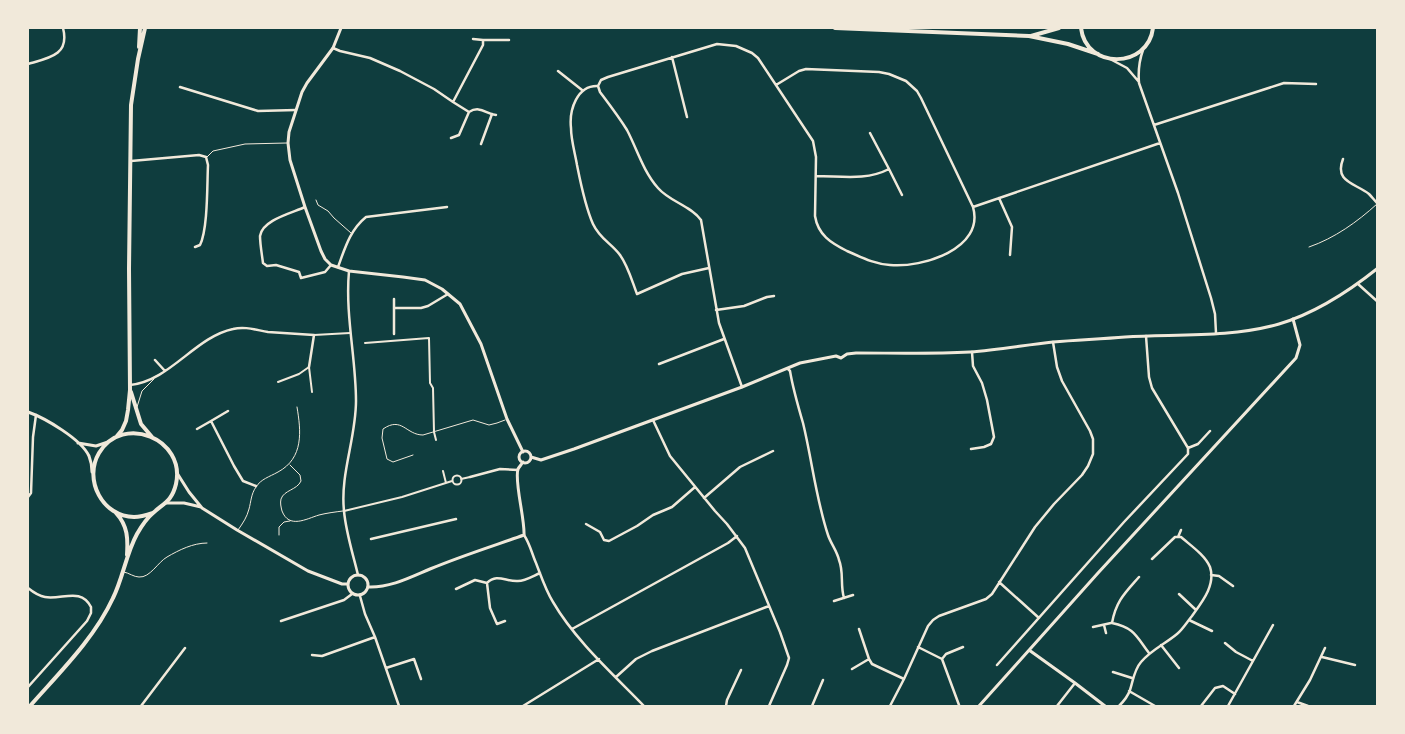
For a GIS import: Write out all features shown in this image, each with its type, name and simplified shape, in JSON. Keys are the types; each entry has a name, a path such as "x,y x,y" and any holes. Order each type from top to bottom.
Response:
{"main road":[{"path":"116,438 126,421 130,388 131,105 137,68 140,28"},
{"path":"138,59 145,28"},
{"path":"340,28 333,48 306,83 289,132 290,160 321,252 331,265 349,271 425,280 434,284 460,304 481,344 507,419 523,452"},
{"path":"835,28 1029,36 1068,44 1110,59 1120,60 1129,58 1145,47 1158,28"},
{"path":"1029,36 1059,28"},
{"path":"1081,28 1085,40 1098,54"},
{"path":"1150,39 1153,28"},
{"path":"523,452 529,453 531,457 541,460 742,387 788,368 836,356 841,358 847,354 972,352 1054,342 1216,333 1262,328 1292,319 1340,296 1378,268"},
{"path":"979,706 1098,573 1296,358 1300,345 1292,319"},
{"path":"130,388 141,424 152,437"},
{"path":"28,412 57,427 84,449 88,456 95,487 100,498 121,518 125,525 128,536 127,560"},
{"path":"78,443 96,446 122,435 135,433 152,437 162,443 169,451 177,472 189,492 202,508"},
{"path":"93,477 94,465 98,454 111,441"},
{"path":"523,452 519,457 523,462"},
{"path":"368,588 376,588 410,578 524,535 518,470 523,462 528,462 531,457"},
{"path":"30,706 96,628 113,598 136,536 153,513 166,503 172,494 176,484 177,472"},
{"path":"166,503 184,503 202,508 308,571 342,584 348,584"},
{"path":"114,512 133,517 153,513"},
{"path":"358,575 366,578 368,588 360,596 352,594 348,590 348,584 352,577 358,575"},
{"path":"1029,650 1105,706"}],"street":[{"path":"28,64 56,55 64,43 65,35 63,28"},
{"path":"473,39 509,40"},
{"path":"453,102 483,45 483,40"},
{"path":"742,387 718,323 701,220 696,213 659,190 651,179 626,129 600,92 598,86 601,80 608,76 717,44 744,49 758,58 813,142 816,157 816,224 819,230 831,242 865,260 875,263 897,266 914,264 932,260 946,253 965,240 972,232 975,224 976,214 973,207 921,98 917,91 906,81 879,72 806,69 799,71 776,85"},
{"path":"1145,47 1139,63 1140,83 1212,298 1216,333"},
{"path":"333,48 370,58 400,71 434,88 469,112"},
{"path":"672,57 688,117"},
{"path":"1110,59 1131,71 1140,83"},
{"path":"558,71 582,90"},
{"path":"1154,125 1284,83 1316,84"},
{"path":"598,86 582,90 576,98 570,128 585,202 594,226 601,238 624,261 636,294 682,274 709,268"},
{"path":"180,87 258,111 296,110"},
{"path":"451,138 459,135 469,112 483,110 496,115"},
{"path":"482,144 492,114"},
{"path":"870,132 902,195"},
{"path":"973,207 1160,143"},
{"path":"131,161 199,155 206,157 208,164 206,212 202,241 200,246 195,247"},
{"path":"1343,159 1340,165 1340,172 1344,179 1369,195 1378,204"},
{"path":"816,176 867,177 889,170"},
{"path":"999,198 1012,227 1010,254"},
{"path":"305,207 270,222 264,227 260,235 263,263 267,266 276,265 300,272 301,278 325,272 331,265"},
{"path":"338,267 352,233 366,217 448,207"},
{"path":"349,271 348,307 353,344 356,417 346,467 344,511 358,575"},
{"path":"1358,284 1378,302"},
{"path":"394,308 421,308 448,294"},
{"path":"716,310 744,306 774,296"},
{"path":"394,299 394,334"},
{"path":"130,388 153,380 211,339 234,328 314,335 350,333"},
{"path":"312,392 309,367 314,335"},
{"path":"997,665 1188,454 1188,448 1152,388 1149,377 1146,336"},
{"path":"365,343 429,338 430,383 433,388 434,432 436,440"},
{"path":"658,364 724,339"},
{"path":"890,706 928,626 933,620 945,614 986,599 992,594 1044,515 1082,475 1088,466 1093,454 1093,439 1062,381 1057,368 1054,342"},
{"path":"971,449 990,444 994,437 982,383 973,366 972,352"},
{"path":"155,360 165,371"},
{"path":"278,382 299,374 309,367"},
{"path":"788,368 803,423 814,479 828,534 840,560 842,572 841,588 844,598"},
{"path":"197,429 228,411"},
{"path":"28,497 31,492 33,437 36,415"},
{"path":"653,420 670,456 745,548 770,606 789,658 769,706"},
{"path":"211,421 243,481 256,486"},
{"path":"1188,448 1198,444 1210,430"},
{"path":"704,498 740,467 773,451"},
{"path":"461,479 500,469 518,470"},
{"path":"443,470 446,483"},
{"path":"344,511 402,497 446,483 452,481 454,476 457,475 461,479"},
{"path":"452,481 456,485 460,484 461,479"},
{"path":"586,524 600,532 604,540 609,541 653,515 672,507 695,487"},
{"path":"371,539 456,519"},
{"path":"1178,537 1182,530"},
{"path":"524,535 552,600 572,629 644,706"},
{"path":"572,629 728,543 737,536"},
{"path":"1119,706 1129,691 1132,678 1139,664 1149,653 1177,634 1204,601 1208,591 1211,575 1209,566 1204,558 1180,537 1175,536 1152,559"},
{"path":"505,621 497,624 493,616 490,608 489,580 496,578 518,581 540,573"},
{"path":"1211,575 1219,576 1233,586"},
{"path":"1112,623 1118,601 1139,577"},
{"path":"456,589 475,580 488,583"},
{"path":"999,582 1039,618"},
{"path":"28,588 43,597 78,596 85,598 91,607 91,613 28,687"},
{"path":"281,621 344,600 352,594"},
{"path":"1179,594 1196,610"},
{"path":"834,601 853,595"},
{"path":"360,596 399,706"},
{"path":"616,677 636,659 652,651 770,606"},
{"path":"1188,620 1212,631"},
{"path":"1093,627 1112,623 1129,629 1136,635 1149,653"},
{"path":"1104,625 1106,633"},
{"path":"1228,706 1273,625"},
{"path":"859,629 872,664 904,679"},
{"path":"312,655 322,656 375,637"},
{"path":"1225,643 1236,652 1253,661"},
{"path":"1161,645 1179,668"},
{"path":"918,647 942,659 959,705"},
{"path":"942,659 946,654 963,647"},
{"path":"141,706 185,648"},
{"path":"1294,706 1310,680 1325,648"},
{"path":"1322,656 1355,665"},
{"path":"386,668 414,658 421,679"},
{"path":"523,706 599,659"},
{"path":"852,669 869,659"},
{"path":"726,706 741,670"},
{"path":"1112,672 1132,678"},
{"path":"812,706 823,680"},
{"path":"1057,706 1076,683"},
{"path":"1201,706 1215,688 1223,686 1235,694"},
{"path":"1129,691 1155,706"},
{"path":"1297,702 1308,706"}],"lane":[{"path":"206,157 213,151 245,144 288,144"},
{"path":"316,200 320,207 328,211 352,233"},
{"path":"1309,248 1336,235 1378,204"},
{"path":"136,410 142,391 153,380"},
{"path":"237,530 246,519 252,494 256,486 261,480 289,464 296,452 300,437 297,407"},
{"path":"413,455 393,462 387,458 381,434 383,429 396,424 418,435 473,420 489,425 507,419"},
{"path":"289,464 300,475 301,482 298,487 284,494 281,500 280,505 283,513 291,521"},
{"path":"279,535 279,527 284,522 305,520 327,513 344,511"},
{"path":"124,571 139,577 146,576 165,558 176,552 198,543 207,543"}]}
